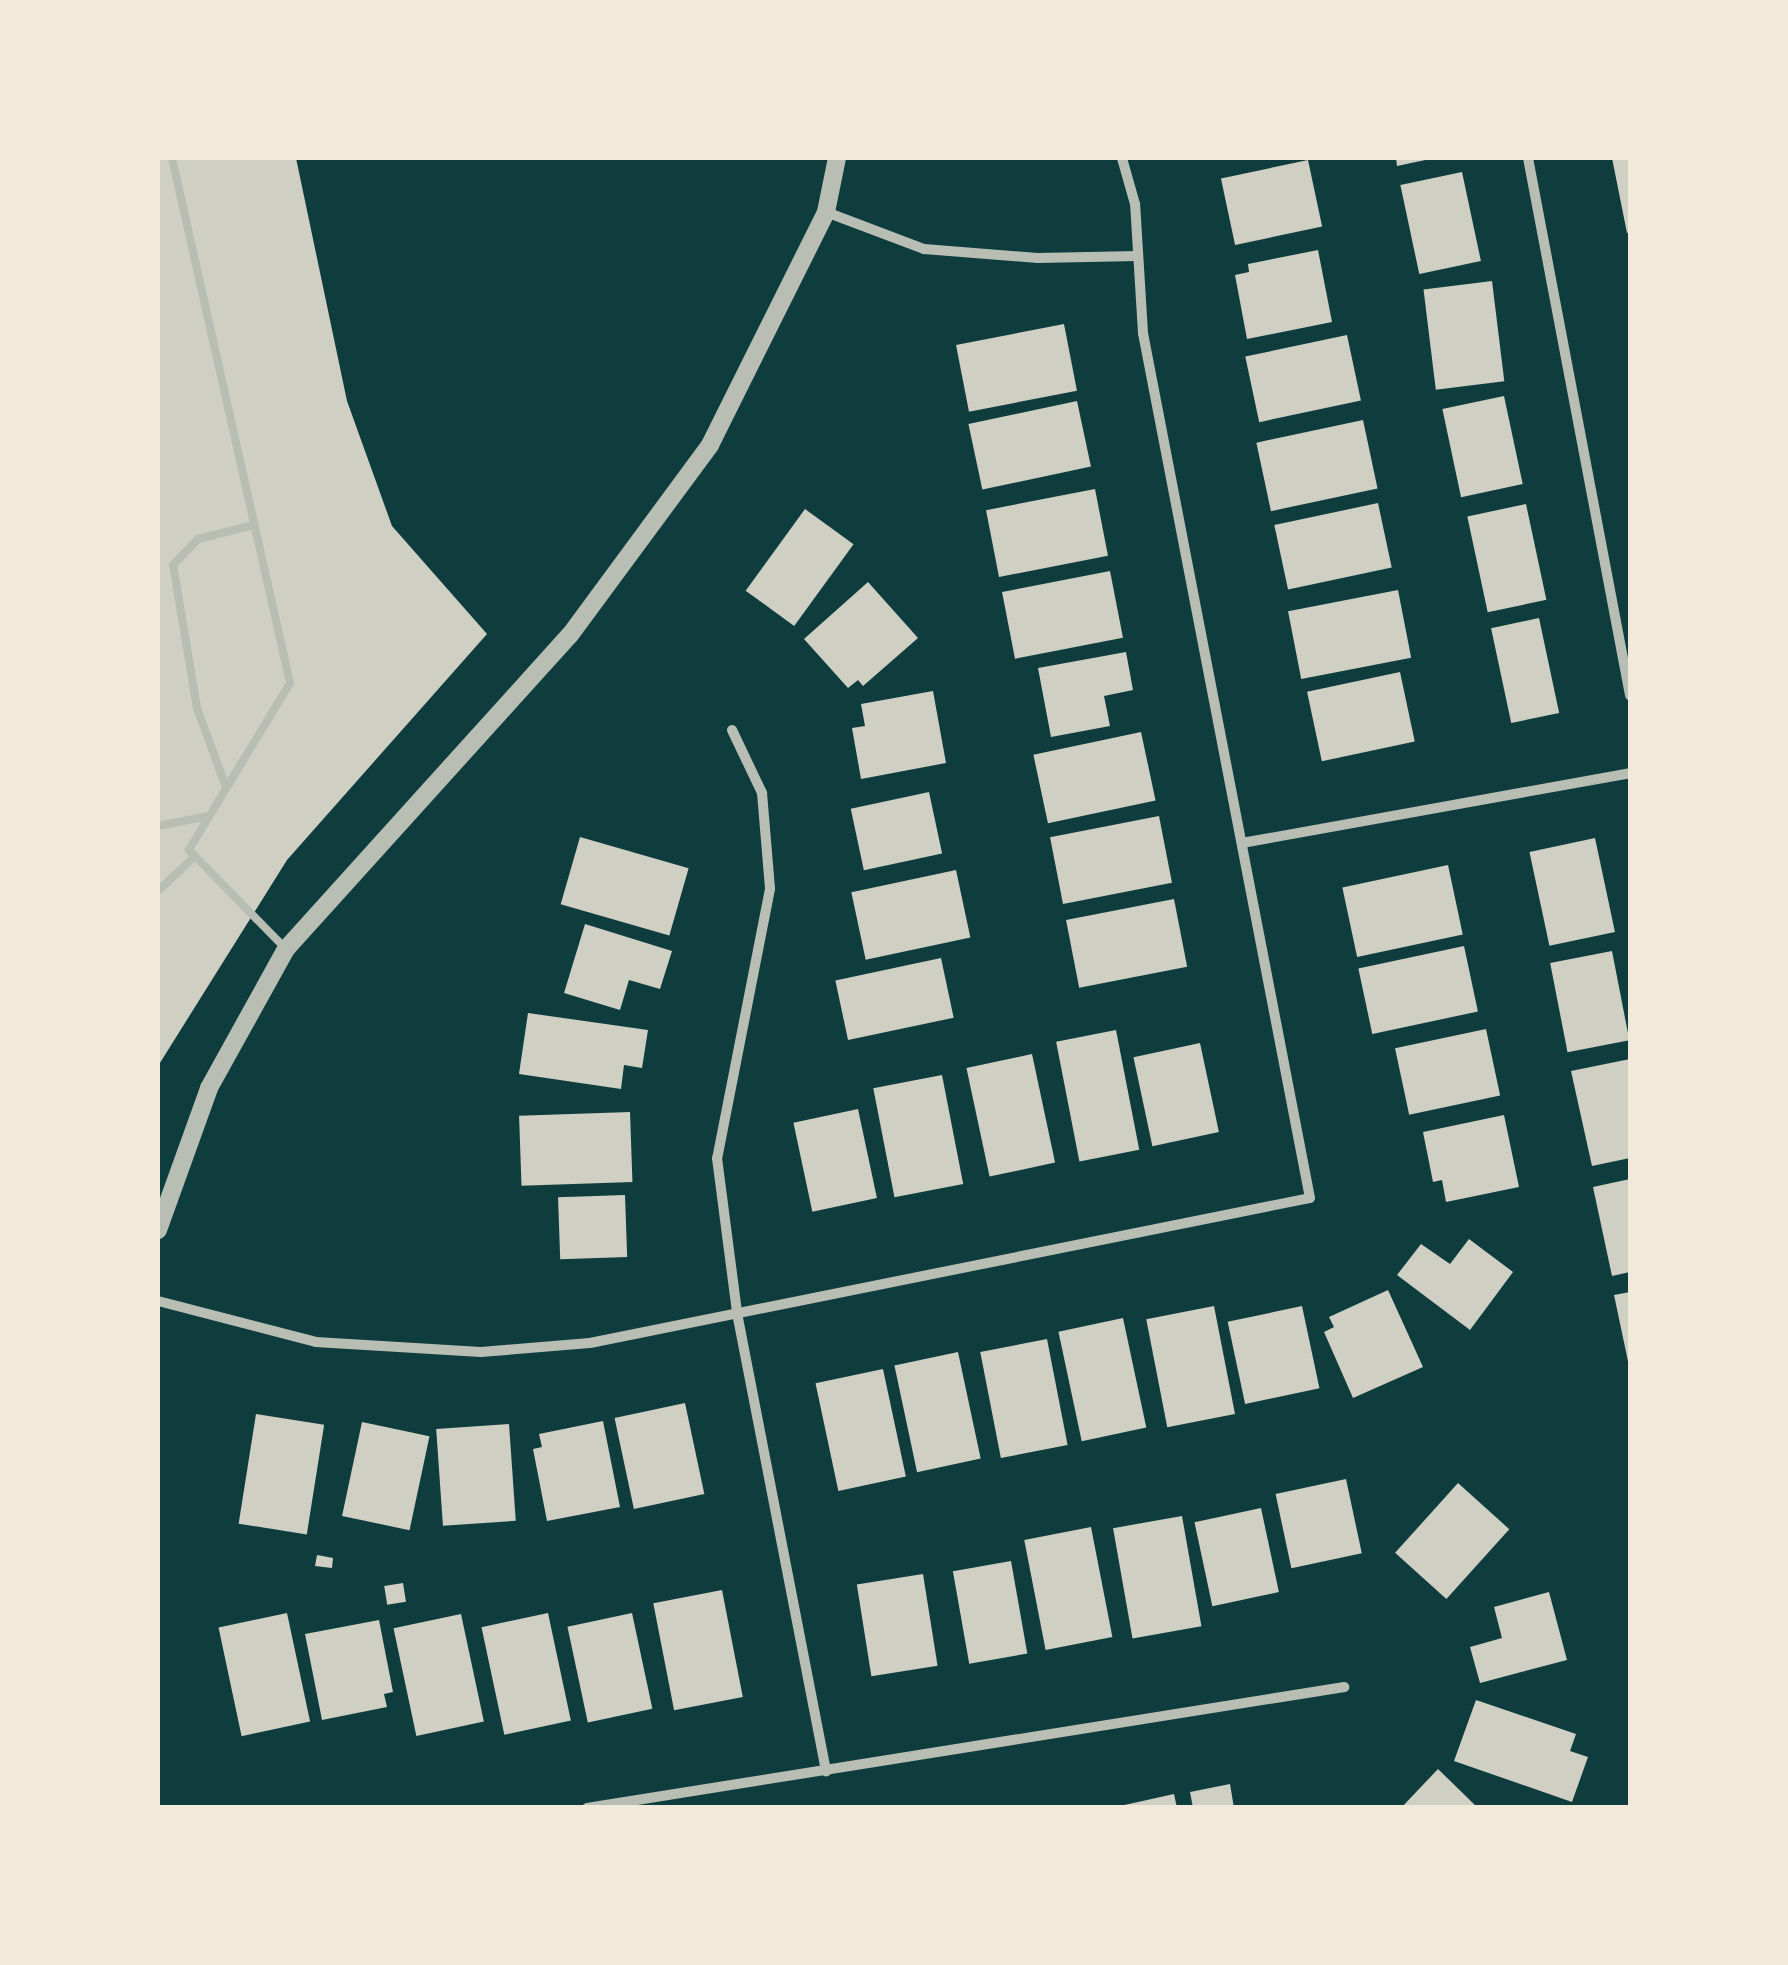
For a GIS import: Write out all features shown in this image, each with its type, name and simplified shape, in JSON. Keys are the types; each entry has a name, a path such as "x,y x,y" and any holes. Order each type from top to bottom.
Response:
{"street":[{"path":"158,1230 209,1088 286,950 570,635 698,461 826,212 837,158"},
{"path":"158,1301 316,1342 480,1352 590,1342 1310,1198 1143,333 1136,204 1122,158"},
{"path":"1528,158 1630,695"},
{"path":"826,212 924,249 1038,258 1138,256"},
{"path":"732,730 762,793 770,889 718,1158 737,1313 826,1771"},
{"path":"1242,843 1630,773"},
{"path":"587,1808 1344,1687"}],"lane":[{"path":"172,158 290,683 189,850 286,950"},
{"path":"226,787 197,708 174,565 198,539 254,524"},
{"path":"158,826 209,816"},
{"path":"158,891 195,856"}],"building":[{"path":"158,158 296,158 347,401 392,526 487,634 287,860 158,1066"},
{"path":"1396,158 1429,158 1430,159 1397,166"},
{"path":"1612,158 1630,158 1627,233"},
{"path":"1308,160 1322,227 1235,245 1221,179"},
{"path":"1462,172 1481,261 1419,274 1400,185"},
{"path":"1318,250 1332,322 1247,339 1235,275 1249,272 1248,264"},
{"path":"1492,281 1504,381 1436,390 1424,289"},
{"path":"1064,324 1077,391 969,412 956,345"},
{"path":"1347,335 1361,401 1259,422 1245,357"},
{"path":"1504,396 1523,484 1461,497 1442,409"},
{"path":"1077,401 1091,467 982,490 968,424"},
{"path":"1363,420 1378,488 1271,511 1256,443"},
{"path":"1095,489 1108,556 999,577 986,510"},
{"path":"1378,503 1392,568 1288,590 1274,525"},
{"path":"1526,504 1546,600 1488,612 1467,516"},
{"path":"805,509 854,544 794,626 746,591"},
{"path":"1110,571 1123,638 1015,659 1002,592"},
{"path":"868,582 918,638 863,686 858,680 848,688 804,639"},
{"path":"1398,590 1411,658 1301,679 1288,611"},
{"path":"1539,618 1559,713 1511,723 1491,628"},
{"path":"1126,652 1133,690 1104,696 1110,726 1051,737 1038,668"},
{"path":"1400,672 1415,741 1322,761 1307,692"},
{"path":"933,691 946,763 861,779 852,728 865,726 861,704"},
{"path":"1141,732 1156,800 1048,823 1033,755"},
{"path":"929,792 942,854 864,870 851,809"},
{"path":"1159,816 1172,883 1063,904 1050,837"},
{"path":"580,837 689,868 669,935 561,904"},
{"path":"1595,838 1615,932 1549,946 1529,852"},
{"path":"1448,865 1463,934 1357,957 1342,887"},
{"path":"956,870 970,937 866,960 851,892"},
{"path":"1174,899 1187,967 1079,988 1066,920"},
{"path":"585,924 672,951 660,989 629,980 620,1010 564,993"},
{"path":"1464,946 1478,1012 1372,1034 1358,968"},
{"path":"1612,951 1629,1040 1568,1052 1550,963"},
{"path":"941,958 954,1018 848,1040 835,980"},
{"path":"528,1013 648,1030 642,1068 624,1065 621,1089 519,1074"},
{"path":"1486,1029 1500,1096 1409,1115 1395,1048"},
{"path":"1116,1030 1139,1150 1079,1161 1056,1042"},
{"path":"1200,1043 1219,1132 1152,1146 1133,1057"},
{"path":"1032,1054 1055,1163 990,1177 966,1068"},
{"path":"1630,1059 1630,1158 1592,1166 1571,1071"},
{"path":"942,1075 963,1184 894,1197 873,1088"},
{"path":"858,1109 877,1198 812,1212 793,1123"},
{"path":"630,1112 632,1182 522,1186 519,1116"},
{"path":"1504,1115 1519,1187 1446,1202 1442,1180 1433,1182 1423,1132"},
{"path":"1630,1179 1630,1272 1612,1276 1593,1187"},
{"path":"625,1195 627,1257 560,1259 558,1197"},
{"path":"1469,1239 1513,1272 1470,1330 1397,1275 1421,1244 1450,1264"},
{"path":"1388,1290 1423,1367 1353,1398 1324,1332 1334,1327 1329,1317"},
{"path":"1630,1292 1630,1365 1629,1366 1614,1295"},
{"path":"1214,1306 1235,1414 1167,1427 1146,1319"},
{"path":"1302,1306 1319,1388 1245,1404 1228,1322"},
{"path":"1123,1318 1146,1428 1082,1441 1058,1332"},
{"path":"1047,1339 1068,1445 1001,1458 980,1352"},
{"path":"958,1352 981,1459 917,1472 894,1366"},
{"path":"883,1369 906,1477 838,1491 816,1383"},
{"path":"685,1403 704,1494 634,1509 615,1418"},
{"path":"256,1414 324,1425 307,1534 239,1524"},
{"path":"603,1421 620,1507 547,1521 533,1449 542,1447 539,1434"},
{"path":"362,1422 429,1436 410,1530 342,1516"},
{"path":"509,1424 516,1521 443,1526 436,1429"},
{"path":"1346,1479 1362,1553 1291,1568 1276,1494"},
{"path":"1458,1483 1509,1529 1446,1599 1395,1553"},
{"path":"1261,1508 1279,1592 1212,1606 1194,1522"},
{"path":"1182,1516 1201,1626 1133,1638 1113,1528"},
{"path":"1091,1527 1112,1637 1046,1650 1024,1540"},
{"path":"317,1555 333,1558 332,1568 315,1566"},
{"path":"1011,1561 1027,1654 969,1664 953,1571"},
{"path":"923,1574 938,1666 871,1676 857,1584"},
{"path":"403,1583 406,1602 387,1605 384,1586"},
{"path":"722,1590 743,1697 674,1710 653,1603"},
{"path":"1549,1592 1567,1660 1480,1683 1470,1647 1502,1638 1494,1607"},
{"path":"287,1613 310,1722 242,1736 219,1628"},
{"path":"548,1613 571,1721 504,1735 481,1627"},
{"path":"632,1613 652,1709 588,1723 567,1627"},
{"path":"461,1614 484,1722 416,1736 394,1628"},
{"path":"379,1620 393,1692 384,1694 387,1707 322,1720 305,1634"},
{"path":"1476,1700 1576,1734 1570,1751 1588,1757 1572,1802 1454,1761"},
{"path":"1438,1769 1478,1808 1401,1808"},
{"path":"1230,1784 1234,1808 1193,1808 1190,1792"},
{"path":"1174,1794 1177,1808 1120,1808 1120,1806"}]}
